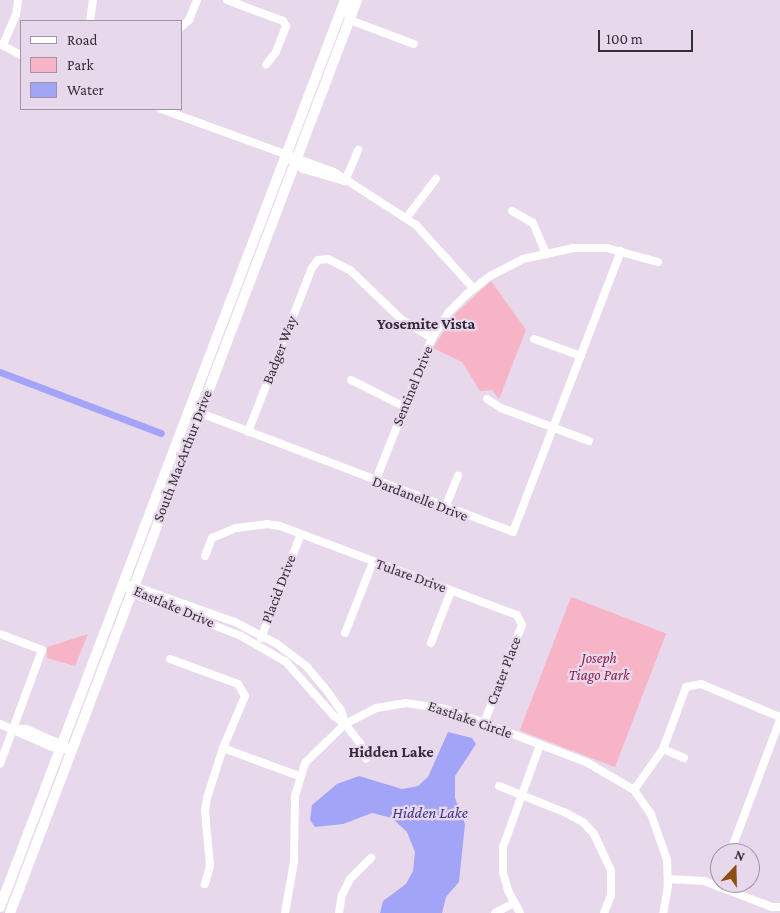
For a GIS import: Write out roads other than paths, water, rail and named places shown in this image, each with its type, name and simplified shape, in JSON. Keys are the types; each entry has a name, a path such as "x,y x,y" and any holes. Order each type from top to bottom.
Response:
{"main road":[{"name":"South MacArthur Drive","path":"0,906 188,408 345,0"},
{"name":"South MacArthur Drive","path":"11,912 357,0"}],"street":[{"path":"18,0 16,15 1,44 20,54"},
{"path":"90,20 93,0"},
{"path":"182,26 189,20 197,0"},
{"path":"227,0 283,21 286,26 276,52 266,65"},
{"path":"350,0 346,12 350,20 414,44"},
{"path":"164,110 286,156 331,179 345,181 406,217 435,244 474,289"},
{"path":"345,181 358,150"},
{"path":"406,217 436,179"},
{"path":"512,211 533,224 546,254"},
{"name":"Sentinel Drive","path":"375,482 403,406 432,338 448,313 474,289 523,259 574,248 621,251 658,262"},
{"path":"555,428 621,251"},
{"name":"Badger Way","path":"248,432 312,268 323,259 350,270 402,320 432,338"},
{"path":"534,339 581,356"},
{"path":"351,380 403,406"},
{"path":"487,399 501,408 589,441"},
{"name":"Dardanelle Drive","path":"188,408 375,482 513,532 555,428"},
{"path":"445,508 458,475"},
{"name":"Tulare Drive","path":"204,556 212,538 236,528 267,524 301,534 521,619"},
{"name":"Placid Drive","path":"260,645 262,634 301,534"},
{"path":"345,633 373,562"},
{"name":"Eastlake Drive","path":"122,584 262,634 306,667 341,710 345,724"},
{"name":"Eastlake Drive","path":"133,588 260,645 300,674 334,716 345,724 360,743 366,759"},
{"path":"431,643 452,591"},
{"name":"Crater Place","path":"484,723 522,625 521,619"},
{"path":"0,634 42,650 0,764"},
{"path":"170,659 238,684 243,690 245,699 223,748 205,811 211,854 205,884"},
{"path":"634,790 663,749 686,687 693,684 701,684 780,718 734,843"},
{"name":"Eastlake Circle","path":"285,913 294,862 295,796 299,776 305,763 345,724 377,708 406,703 446,709 484,723 594,766 634,790 650,814 660,837 668,879 663,913"},
{"path":"0,724 13,729 26,729 72,750"},
{"path":"520,913 514,903 503,872 502,855 540,745"},
{"path":"223,748 299,776"},
{"path":"663,749 684,758"},
{"path":"499,786 583,822 600,842 609,862 612,879 604,913"},
{"path":"339,913 350,879 371,858"},
{"path":"668,879 710,881"},
{"path":"742,893 772,907 780,907"},
{"path":"495,913 514,903"},
{"path":"0,906 11,912"}],"water":[{"name":"Hidden Lake","path":"448,732 472,738 476,744 455,776 455,798 465,824 459,882 446,897 442,913 380,913 383,901 406,884 413,871 415,852 407,832 392,818 372,813 343,824 315,827 310,820 312,805 337,784 359,776 402,789 418,786 428,777"}],"waterway":[{"path":"0,372 161,433"}],"district":[{"name":"Yosemite Vista","path":"426,324"},
{"name":"Hidden Lake","path":"391,752"}],"park label":[{"name":"Joseph Tiago Park","path":"599,666"}]}
